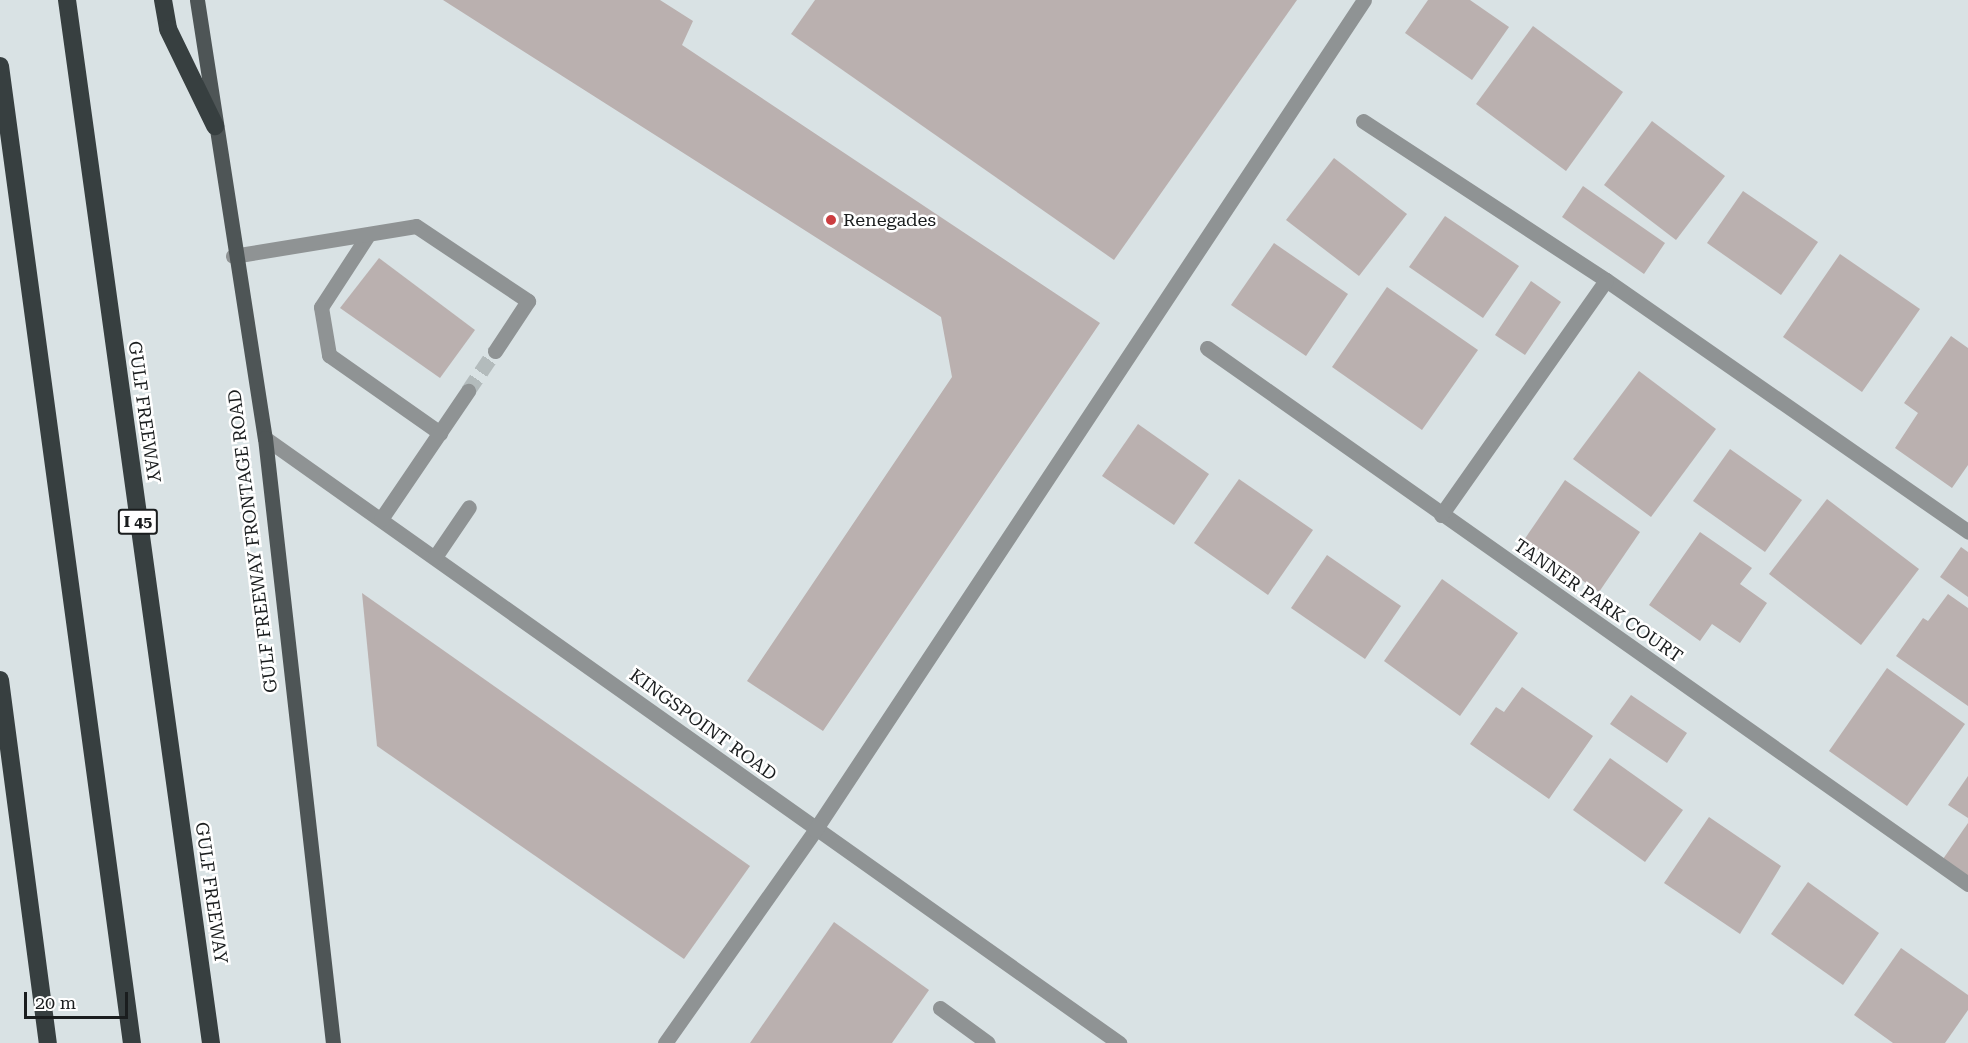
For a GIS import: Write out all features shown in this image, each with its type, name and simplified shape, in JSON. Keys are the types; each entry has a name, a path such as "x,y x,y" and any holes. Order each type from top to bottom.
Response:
{"highway":[{"name":"GULF FREEWAY","path":"67,0 211,1043"},
{"path":"163,0 168,29 215,126"},
{"path":"0,66 132,1043"},
{"path":"0,680 48,1043"}],"main road":[{"name":"GULF FREEWAY FRONTAGE ROAD","path":"197,0 233,256 265,438 333,1043"}],"street":[{"path":"665,1043 815,830 1364,0"},
{"path":"1363,121 1606,280 1968,532"},
{"path":"233,256 416,226 528,301 495,351"},
{"path":"368,235 321,307 329,355 440,433"},
{"path":"1441,515 1606,280"},
{"name":"TANNER PARK COURT","path":"1206,348 1968,884"},
{"path":"381,519 468,391"},
{"name":"KINGSPOINT ROAD","path":"265,438 815,830 1119,1043"},
{"path":"435,557 469,507"},
{"path":"940,1008 988,1043"}],"building":[{"path":"443,0 660,0 693,21 682,45 1100,323 823,731 747,681 952,377 941,317"},
{"path":"815,0 1297,0 1114,260 791,34"},
{"path":"1428,0 1470,0 1509,27 1472,80 1405,33"},
{"path":"1533,26 1623,92 1566,171 1476,104"},
{"path":"1652,121 1725,176 1676,240 1604,185"},
{"path":"1334,158 1407,214 1359,276 1286,220"},
{"path":"1583,186 1665,243 1644,274 1562,217"},
{"path":"1743,191 1818,242 1781,295 1707,243"},
{"path":"1445,216 1519,266 1483,318 1409,267"},
{"path":"1274,243 1348,294 1306,356 1231,305"},
{"path":"1840,254 1920,309 1862,392 1783,337"},
{"path":"379,258 475,330 440,378 340,308"},
{"path":"1531,281 1561,302 1525,355 1495,335"},
{"path":"1387,287 1478,350 1422,430 1332,367"},
{"path":"1951,336 1968,348 1968,465 1952,488 1895,448 1918,413 1904,403"},
{"path":"1639,371 1716,429 1651,517 1573,459"},
{"path":"1138,424 1209,474 1174,525 1102,476"},
{"path":"1730,449 1802,500 1765,552 1693,501"},
{"path":"1239,479 1313,530 1268,595 1194,543"},
{"path":"1565,480 1640,532 1599,592 1524,540"},
{"path":"1827,499 1919,569 1861,645 1769,574"},
{"path":"1700,532 1752,568 1740,584 1767,603 1740,643 1712,624 1700,641 1649,605"},
{"path":"1961,547 1968,552 1968,597 1940,577"},
{"path":"1327,555 1401,606 1365,659 1291,608"},
{"path":"1442,579 1518,633 1460,716 1384,661"},
{"path":"362,593 750,866 684,959 377,746"},
{"path":"1948,594 1968,608 1968,706 1896,656 1923,618 1928,621"},
{"path":"1887,668 1965,724 1907,806 1829,751"},
{"path":"1522,687 1593,736 1549,799 1470,744 1496,707 1504,712"},
{"path":"1631,695 1687,733 1667,763 1610,724"},
{"path":"1610,758 1683,810 1645,862 1573,810"},
{"path":"1968,776 1968,818 1948,805"},
{"path":"1709,817 1781,866 1740,934 1664,883"},
{"path":"1968,823 1968,876 1943,859"},
{"path":"1808,882 1879,933 1843,985 1771,934"},
{"path":"834,922 929,990 892,1043 750,1043"},
{"path":"1901,948 1968,995 1968,1010 1945,1043 1893,1043 1854,1015"}],"tunnel":[{"path":"468,391 495,351"}],"place":[{"name":"Renegades","path":"831,220"}]}
